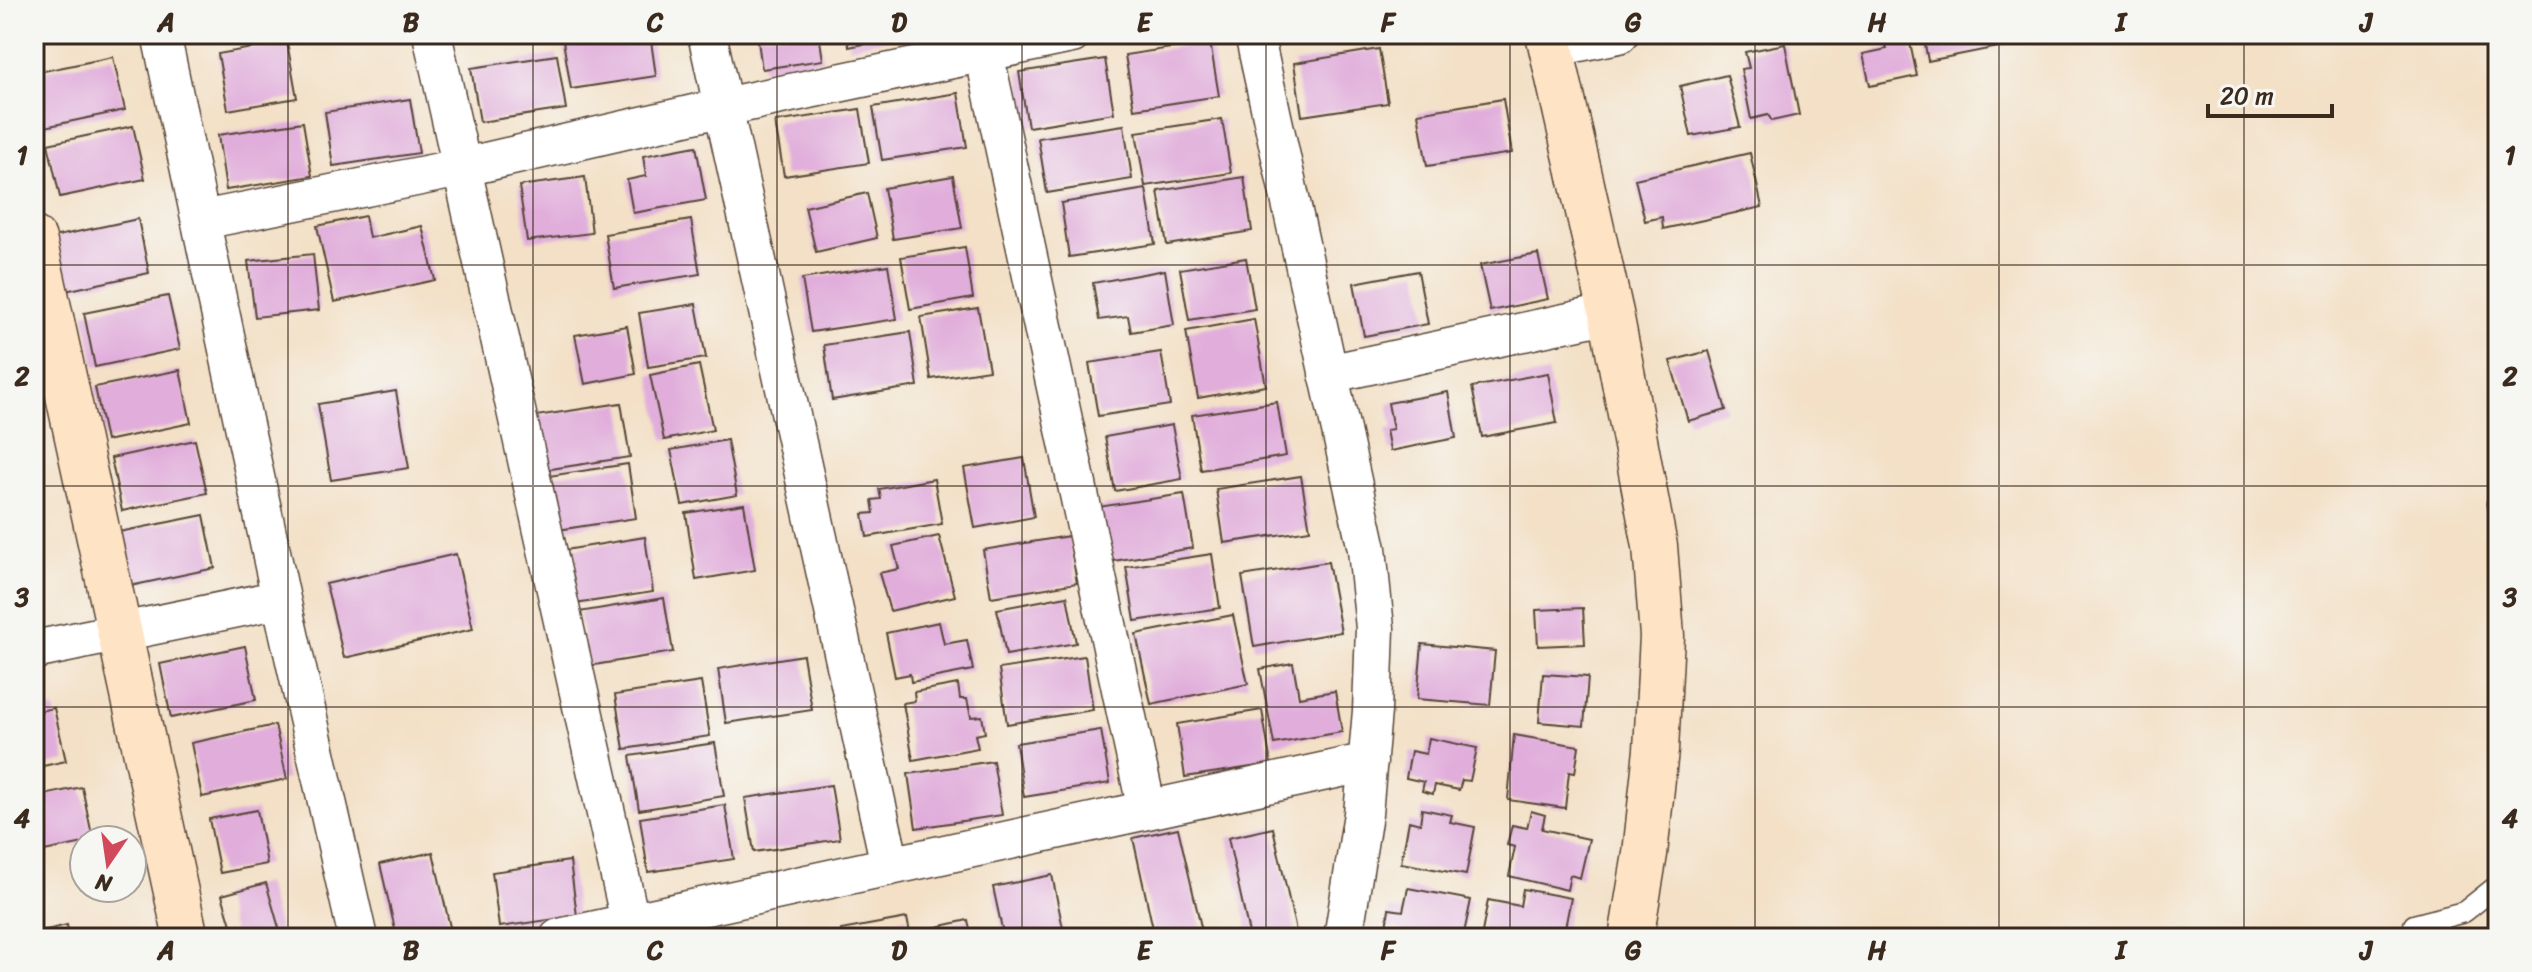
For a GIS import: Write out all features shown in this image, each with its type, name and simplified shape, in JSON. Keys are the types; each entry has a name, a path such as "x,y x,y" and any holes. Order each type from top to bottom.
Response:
{"street":[{"path":"161,34 281,599 358,938"},
{"path":"432,34 630,921"},
{"path":"707,34 890,865"},
{"path":"202,220 460,168 982,44 1072,34"},
{"path":"1254,34 1367,549 1375,628 1363,814 1343,938"},
{"path":"1619,34 1550,41 1611,313 1655,546 1662,636 1655,765 1631,938"},
{"path":"982,44 1147,810"},
{"path":"34,239 186,938"},
{"path":"1328,374 1611,313"},
{"path":"34,650 281,599"},
{"path":"559,938 1368,762"}],"lane":[{"path":"2414,925 2464,912 2498,885"}],"building":[{"path":"650,34 656,76 571,89 562,35"},
{"path":"757,34 819,34 823,60 762,69"},
{"path":"847,34 906,34 906,35 849,47"},
{"path":"1908,34 1917,76 1870,86 1863,54 1887,49 1883,35"},
{"path":"1923,34 2006,34 2008,45 1928,61"},
{"path":"287,42 297,98 228,110 218,54"},
{"path":"1210,42 1219,96 1134,109 1125,55"},
{"path":"1785,44 1799,115 1772,121 1768,115 1751,119 1741,69 1749,68 1745,52"},
{"path":"1379,49 1388,103 1302,116 1294,63"},
{"path":"557,55 566,109 480,122 471,68"},
{"path":"113,57 125,110 40,128 34,99 34,73"},
{"path":"1105,59 1114,113 1028,127 1019,72"},
{"path":"1727,75 1740,127 1691,136 1680,86"},
{"path":"958,93 967,147 882,160 873,107"},
{"path":"410,99 419,153 333,166 325,112"},
{"path":"1503,99 1512,153 1427,166 1418,113"},
{"path":"860,109 869,163 784,176 775,122"},
{"path":"1222,119 1231,173 1145,186 1136,132"},
{"path":"303,122 312,176 226,190 218,135"},
{"path":"1124,125 1132,179 1047,193 1038,138"},
{"path":"133,126 145,179 60,197 48,144"},
{"path":"696,146 706,200 633,213 627,180 646,176 643,156"},
{"path":"1750,153 1762,207 1663,229 1662,217 1645,221 1635,179"},
{"path":"953,176 962,228 893,239 884,188"},
{"path":"585,177 592,233 527,241 519,186"},
{"path":"1244,177 1252,231 1167,245 1158,191"},
{"path":"1146,189 1155,244 1069,257 1061,203"},
{"path":"867,193 877,238 816,252 805,207"},
{"path":"365,216 369,238 422,226 435,280 334,302 317,226"},
{"path":"138,219 149,273 65,291 53,237"},
{"path":"691,220 700,274 614,288 605,234"},
{"path":"965,247 973,298 910,309 901,257"},
{"path":"313,254 319,310 255,317 248,261"},
{"path":"1538,254 1548,299 1490,311 1480,265"},
{"path":"1246,258 1255,309 1189,320 1180,269"},
{"path":"888,265 897,319 811,332 802,279"},
{"path":"1165,270 1174,325 1131,332 1128,316 1099,320 1093,283"},
{"path":"1418,271 1428,324 1364,336 1354,283"},
{"path":"168,296 180,349 95,367 84,313"},
{"path":"696,304 706,358 648,367 639,313"},
{"path":"978,308 989,370 931,379 921,317"},
{"path":"1254,319 1266,386 1198,398 1186,331"},
{"path":"627,326 636,374 585,384 575,335"},
{"path":"910,332 918,386 832,400 824,345"},
{"path":"1709,351 1726,410 1688,421 1670,361"},
{"path":"1161,352 1170,405 1098,416 1089,363"},
{"path":"699,365 713,430 664,440 650,375"},
{"path":"180,370 191,423 106,441 95,387"},
{"path":"1548,373 1557,423 1482,437 1472,387"},
{"path":"396,391 409,468 331,480 318,404"},
{"path":"1448,392 1456,438 1390,451 1386,430 1393,429 1388,403"},
{"path":"1277,402 1286,456 1201,470 1192,415"},
{"path":"621,403 630,457 544,470 536,416"},
{"path":"1172,425 1182,479 1115,491 1105,437"},
{"path":"195,440 207,493 122,511 111,458"},
{"path":"727,440 737,495 682,505 671,450"},
{"path":"1024,458 1034,517 975,528 964,468"},
{"path":"628,464 636,518 551,531 542,477"},
{"path":"1301,476 1310,530 1224,543 1216,489"},
{"path":"934,479 942,524 867,537 863,514 874,513 872,500 881,499 879,489"},
{"path":"1184,494 1193,548 1107,562 1098,507"},
{"path":"744,504 755,570 696,580 686,513"},
{"path":"204,515 215,568 130,586 119,532"},
{"path":"939,536 955,596 890,611 879,573 899,569 893,546"},
{"path":"1069,536 1077,583 991,597 983,550"},
{"path":"645,537 653,592 568,605 559,551"},
{"path":"456,554 473,629 344,658 326,584"},
{"path":"1212,554 1220,608 1135,621 1126,567"},
{"path":"1328,562 1341,632 1254,647 1242,576"},
{"path":"1067,596 1076,643 1006,655 997,609"},
{"path":"664,598 673,652 588,666 579,612"},
{"path":"1583,608 1585,644 1538,646 1536,610"},
{"path":"1233,615 1248,684 1151,704 1136,634"},
{"path":"939,622 944,644 967,640 973,670 911,682 910,674 895,677 886,633"},
{"path":"1422,644 1495,651 1490,705 1417,699"},
{"path":"245,646 256,700 171,718 160,664"},
{"path":"803,655 812,710 726,723 718,669"},
{"path":"1085,656 1093,710 1007,724 999,669"},
{"path":"1293,663 1299,697 1335,691 1342,732 1274,744 1260,669"},
{"path":"1543,674 1588,677 1584,726 1539,722"},
{"path":"701,682 710,736 624,749 615,695"},
{"path":"958,684 960,699 967,699 971,717 982,716 985,733 975,735 978,748 913,760 903,703 915,701 914,692"},
{"path":"54,708 66,761 34,768 34,712"},
{"path":"1262,710 1271,764 1185,777 1177,724"},
{"path":"275,725 287,779 202,797 191,743"},
{"path":"1101,730 1110,783 1024,797 1016,743"},
{"path":"1514,735 1579,746 1575,773 1569,772 1565,808 1508,800"},
{"path":"1429,738 1477,748 1470,781 1462,780 1459,790 1435,785 1433,794 1422,791 1424,782 1406,778 1411,751 1426,754"},
{"path":"715,743 724,796 639,810 630,756"},
{"path":"993,761 1002,815 916,828 908,774"},
{"path":"831,785 840,839 754,852 745,798"},
{"path":"82,787 90,824 68,824 68,846 34,853 34,797"},
{"path":"725,805 734,859 648,872 640,818"},
{"path":"1422,809 1452,815 1450,822 1475,827 1466,875 1401,863 1409,821 1420,824"},
{"path":"257,810 267,864 220,873 209,819"},
{"path":"1531,811 1545,815 1542,829 1589,839 1580,878 1570,875 1567,890 1509,876 1515,847 1507,845 1512,825 1527,828"},
{"path":"1178,828 1202,931 1155,938 1133,838"},
{"path":"1273,828 1296,931 1267,938 1250,938 1228,838"},
{"path":"433,852 452,936 397,938 380,864"},
{"path":"570,861 577,916 499,927 492,872"},
{"path":"1052,875 1065,938 1004,938 993,887"},
{"path":"266,883 281,935 235,938 222,895"},
{"path":"1408,888 1471,900 1463,938 1399,938 1401,929 1386,927 1389,909 1403,911"},
{"path":"1523,889 1571,898 1563,938 1481,938 1488,900 1520,906"},
{"path":"907,918 911,938 843,938 841,930"},
{"path":"968,920 972,938 925,938 923,930"},
{"path":"67,925 70,938 34,938 34,933"},
{"path":"809,932 810,938 789,938 789,937"}]}
